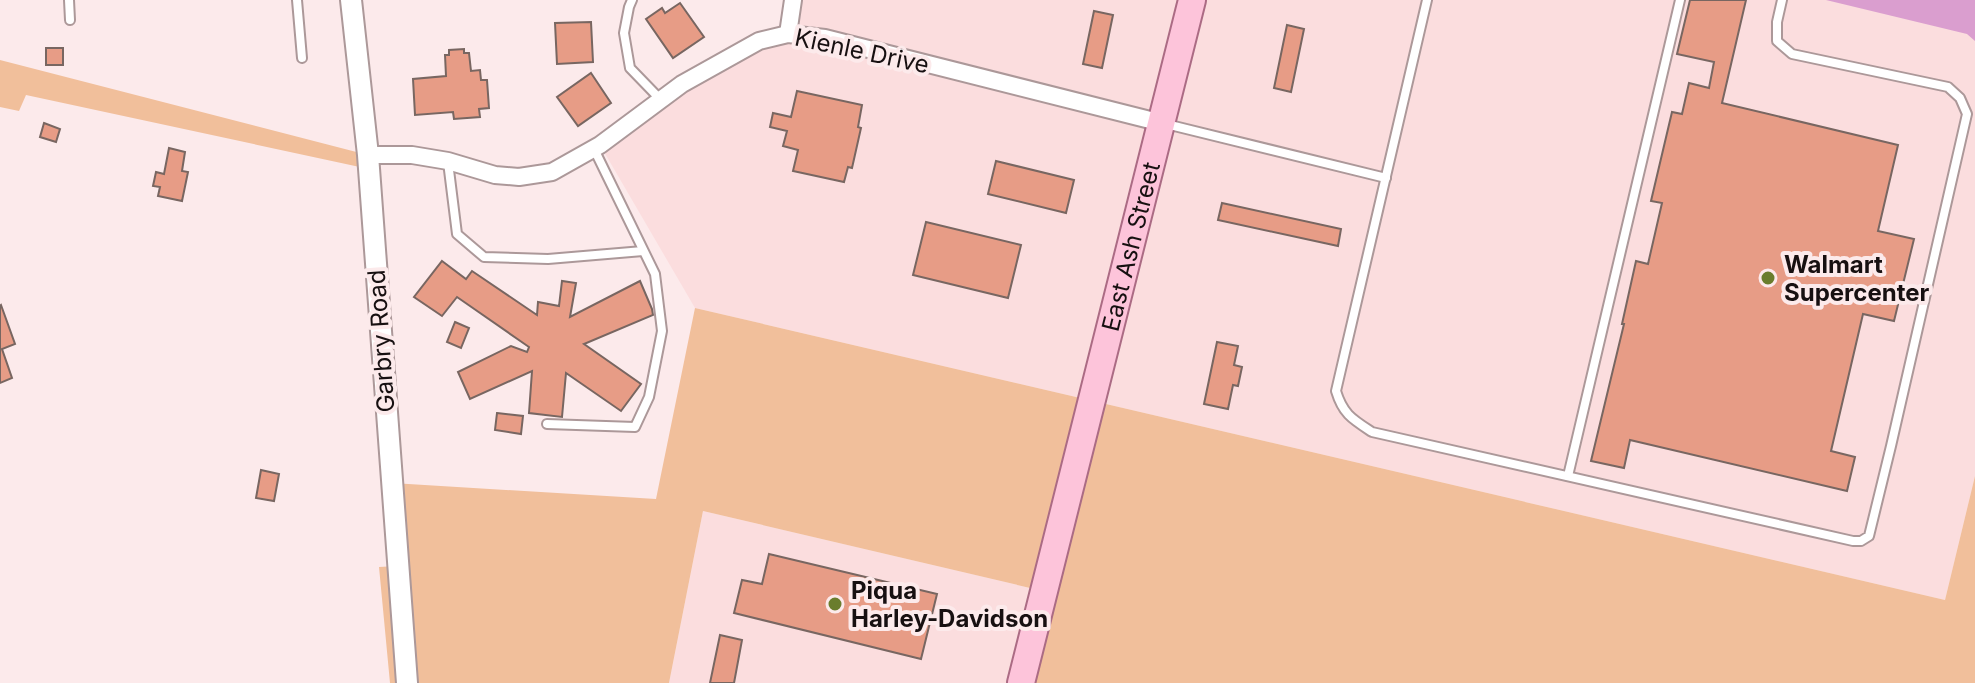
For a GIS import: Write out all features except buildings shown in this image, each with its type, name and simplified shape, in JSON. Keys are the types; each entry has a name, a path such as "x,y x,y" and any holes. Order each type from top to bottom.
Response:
{"main road":[{"name":"East Ash Street","path":"1021,683 1192,0"}],"street":[{"name":"Garbry Road","path":"351,0 368,155 407,683"},
{"path":"788,34 793,0"},
{"name":"Kienle Drive","path":"368,155 412,155 448,161 495,175 519,177 552,172 594,149 682,84 759,41 788,34 825,38 1162,123"}],"lane":[{"path":"69,0 70,20"},
{"path":"297,0 302,58"},
{"path":"632,0 624,33 630,68 662,101"},
{"path":"1427,0 1336,391 1341,407 1372,432 1861,541 1869,536 1967,114 1960,98 1948,87 1792,54 1777,41 1782,0"},
{"path":"1568,476 1680,0"},
{"name":"Kienle Drive","path":"1162,123 1386,178"},
{"path":"547,424 635,427 649,397 662,331 655,274 594,149"},
{"path":"448,161 457,234 484,257 548,259 643,251"}],"shaded area":[{"path":"793,0 1975,0 1975,476 1945,600 695,308 600,145 662,101 788,34"},
{"path":"1826,0 1975,0 1975,41 1967,34"},
{"path":"0,60 368,155 369,169 26,95 19,111 0,107"},
{"path":"695,308 1945,600 1975,476 1975,683 1021,683 1043,591 703,511 669,683 390,683 379,567 397,566 392,483 656,499"},
{"path":"703,511 1043,591 1021,683 669,683"}],"place":[{"name":"Walmart Supercenter","path":"1768,278"},
{"name":"Piqua Harley-Davidson","path":"835,604"}]}
